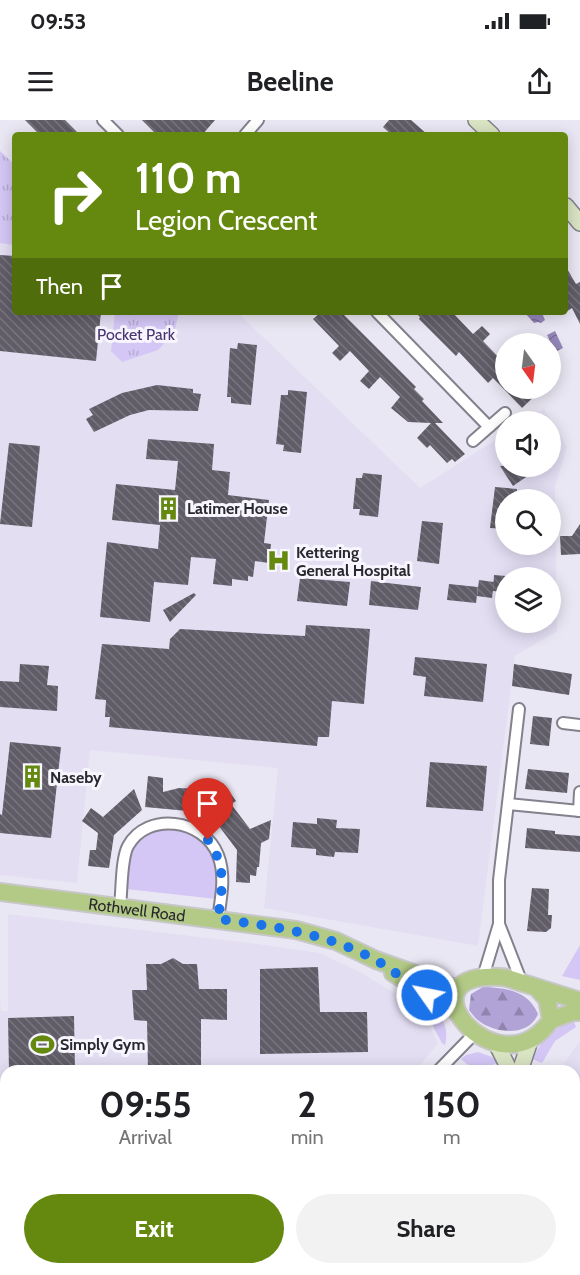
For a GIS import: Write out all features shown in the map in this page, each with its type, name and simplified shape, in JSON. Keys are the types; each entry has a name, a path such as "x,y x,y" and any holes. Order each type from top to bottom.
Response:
{"main road":[{"name":"Rothwell Road","path":"0,892 296,930 336,941 376,960 458,989"},
{"name":"Rothwell Road","path":"376,960 403,980 456,1011"},
{"path":"580,1001 504,977 483,977 470,980 458,989 454,998 456,1011 465,1025 474,1034 496,1043 512,1044 530,1041 541,1033 551,1020 573,1012 580,1012"},
{"path":"529,985 547,999 551,1020"}],"street":[{"path":"103,120 115,132"},
{"path":"248,132 258,120"},
{"path":"476,120 489,132"},
{"path":"568,209 580,224"},
{"path":"380,315 489,427"},
{"path":"473,441 495,422"},
{"path":"483,977 499,924 499,880 519,709"},
{"path":"563,723 580,725"},
{"path":"508,804 579,811 580,792"},
{"path":"120,906 127,847 138,834 151,827 168,824 186,825 200,832 218,854 223,882 218,919"},
{"path":"499,924 529,985"},
{"path":"444,1065 474,1034"},
{"path":"522,1065 530,1041"},
{"path":"496,1043 507,1065"}],"shaded area":[{"name":"Kettering General Hospital","path":"0,151 12,162 12,315 240,315 420,488 495,440 495,477 558,477 555,489 495,489 495,555 556,555 556,567 495,567 495,633 554,633 515,656 478,946 264,908 278,768 90,750 77,883 0,875"},
{"name":"Kettering General Hospital","path":"561,436 567,446 561,466"},
{"path":"8,914 320,953 360,972 422,1010 438,1043 421,1065 0,1065 0,993 1,1011 8,1011"},
{"path":"580,1041 580,1065 562,1065"}],"green space":[{"path":"0,151 12,162 12,245 0,243"},
{"name":"Pocket Park","path":"115,315 178,315 174,333 158,350 122,362 111,351"},
{"path":"173,828 190,831 201,838 212,852 217,880 216,899 126,889 131,856 136,847 149,834"},
{"path":"580,945 580,980 562,976"},
{"path":"483,987 500,988 522,995 534,1006 538,1014 534,1021 520,1030 503,1031 478,1020 469,1010 471,994"},
{"path":"425,1003 435,1011 445,1026 445,1045 422,1006"},
{"path":"574,1021 576,1027 555,1041 542,1063 532,1059 549,1036 560,1027"},
{"path":"478,1052 492,1057 497,1063 468,1065 461,1059"}],"water":[{"path":"527,315 543,315 545,320 541,323 534,323"}],"building":[{"path":"25,120 65,120 77,132 37,132"},
{"path":"142,120 215,120 205,132 154,132"},
{"path":"389,120 411,120 425,132 389,132 383,127"},
{"path":"0,255 12,256 12,315 101,315 96,361 0,351"},
{"path":"568,270 576,284 580,282 580,324 572,308 568,311"},
{"path":"318,315 344,315 416,387 414,389 424,399 422,401 443,423 435,423 465,454 455,462 452,459 447,463 430,445 427,448 417,438 431,423 408,422 391,408 400,397 380,377 369,389 360,381 369,371 350,351 340,361 332,353 339,346 313,319"},
{"path":"418,315 455,315 473,334 482,326 490,334 483,341 495,354 495,380 493,378 488,383 459,352 456,356 419,319"},
{"path":"238,343 257,345 251,405 231,403 231,397 227,397 230,348 237,349"},
{"path":"157,385 193,389 193,393 201,394 198,411 149,410 130,415 94,432 86,419 93,415 89,409 122,393"},
{"path":"288,390 307,392 301,453 283,451 284,445 276,444 281,395 288,395"},
{"path":"513,399 531,399 522,408"},
{"path":"148,439 214,444 212,470 230,472 228,495 269,500 264,543 271,544 269,563 255,561 253,577 248,576 248,581 232,579 232,586 213,584 216,559 191,557 188,585 154,582 150,622 100,617 107,542 158,549 160,525 112,520 116,484 175,490 178,461 146,459"},
{"path":"9,443 40,446 32,527 0,524"},
{"path":"363,473 382,475 378,517 359,515 360,509 353,509 356,478 362,478"},
{"path":"507,477 526,477 513,486"},
{"path":"495,487 517,489 495,489 495,528 490,528"},
{"path":"422,521 443,523 439,564 417,561"},
{"path":"580,524 580,554 561,555 561,536 572,536"},
{"path":"494,575 495,575 495,591 493,591"},
{"path":"300,578 350,582 347,606 297,601"},
{"path":"479,580 494,582 492,598 477,596"},
{"path":"371,581 421,587 418,610 369,605"},
{"path":"449,584 478,587 476,603 447,600"},
{"path":"194,593 196,595 170,622 163,610"},
{"path":"306,625 370,629 364,704 332,701 329,737 318,737 317,746 109,727 110,717 105,717 106,700 95,699 102,644 169,649 170,639 180,629 305,636"},
{"path":"415,657 487,664 483,702 424,696 426,677 413,675"},
{"path":"20,664 49,666 47,685 58,686 57,711 0,707 0,681 19,682"},
{"path":"514,664 572,674 569,695 512,686"},
{"path":"533,716 552,718 549,746 530,744"},
{"name":"Naseby","path":"10,742 61,747 51,838 0,833 0,814 2,815"},
{"path":"430,762 487,766 483,811 426,807"},
{"path":"528,769 569,773 567,793 525,789"},
{"path":"148,776 163,778 163,792 179,788 218,790 223,783 236,801 231,804 250,829 271,820 269,839 261,843 259,867 257,867 256,876 250,875 250,883 236,882 237,850 209,813 145,807"},
{"path":"134,789 142,810 114,835 109,868 88,866 90,850 96,850 98,833 82,821 91,808 103,817"},
{"path":"317,818 337,820 336,828 360,829 358,853 335,852 334,857 316,855 316,849 291,847 293,822 317,824"},
{"path":"527,828 580,836 580,852 525,848"},
{"path":"532,888 549,889 548,915 552,915 551,928 546,932 527,931"},
{"path":"173,958 183,964 197,964 199,989 227,989 227,1020 201,1019 201,1065 148,1065 147,1021 134,1020 132,990 147,990 146,964 161,964"},
{"path":"318,967 320,1012 367,1012 368,1052 260,1054 260,969"},
{"name":"Simply Gym","path":"74,1016 75,1065 9,1065 8,1018"}],"place":[{"name":"Latimer House","path":"169,508"},
{"name":"Kettering General Hospital","path":"278,561"},
{"name":"Naseby","path":"32,777"},
{"name":"Simply Gym","path":"42,1044"}],"route":[{"path":"208,840 218,854 223,882 218,919 296,930 336,941 376,960 427,995"}]}
